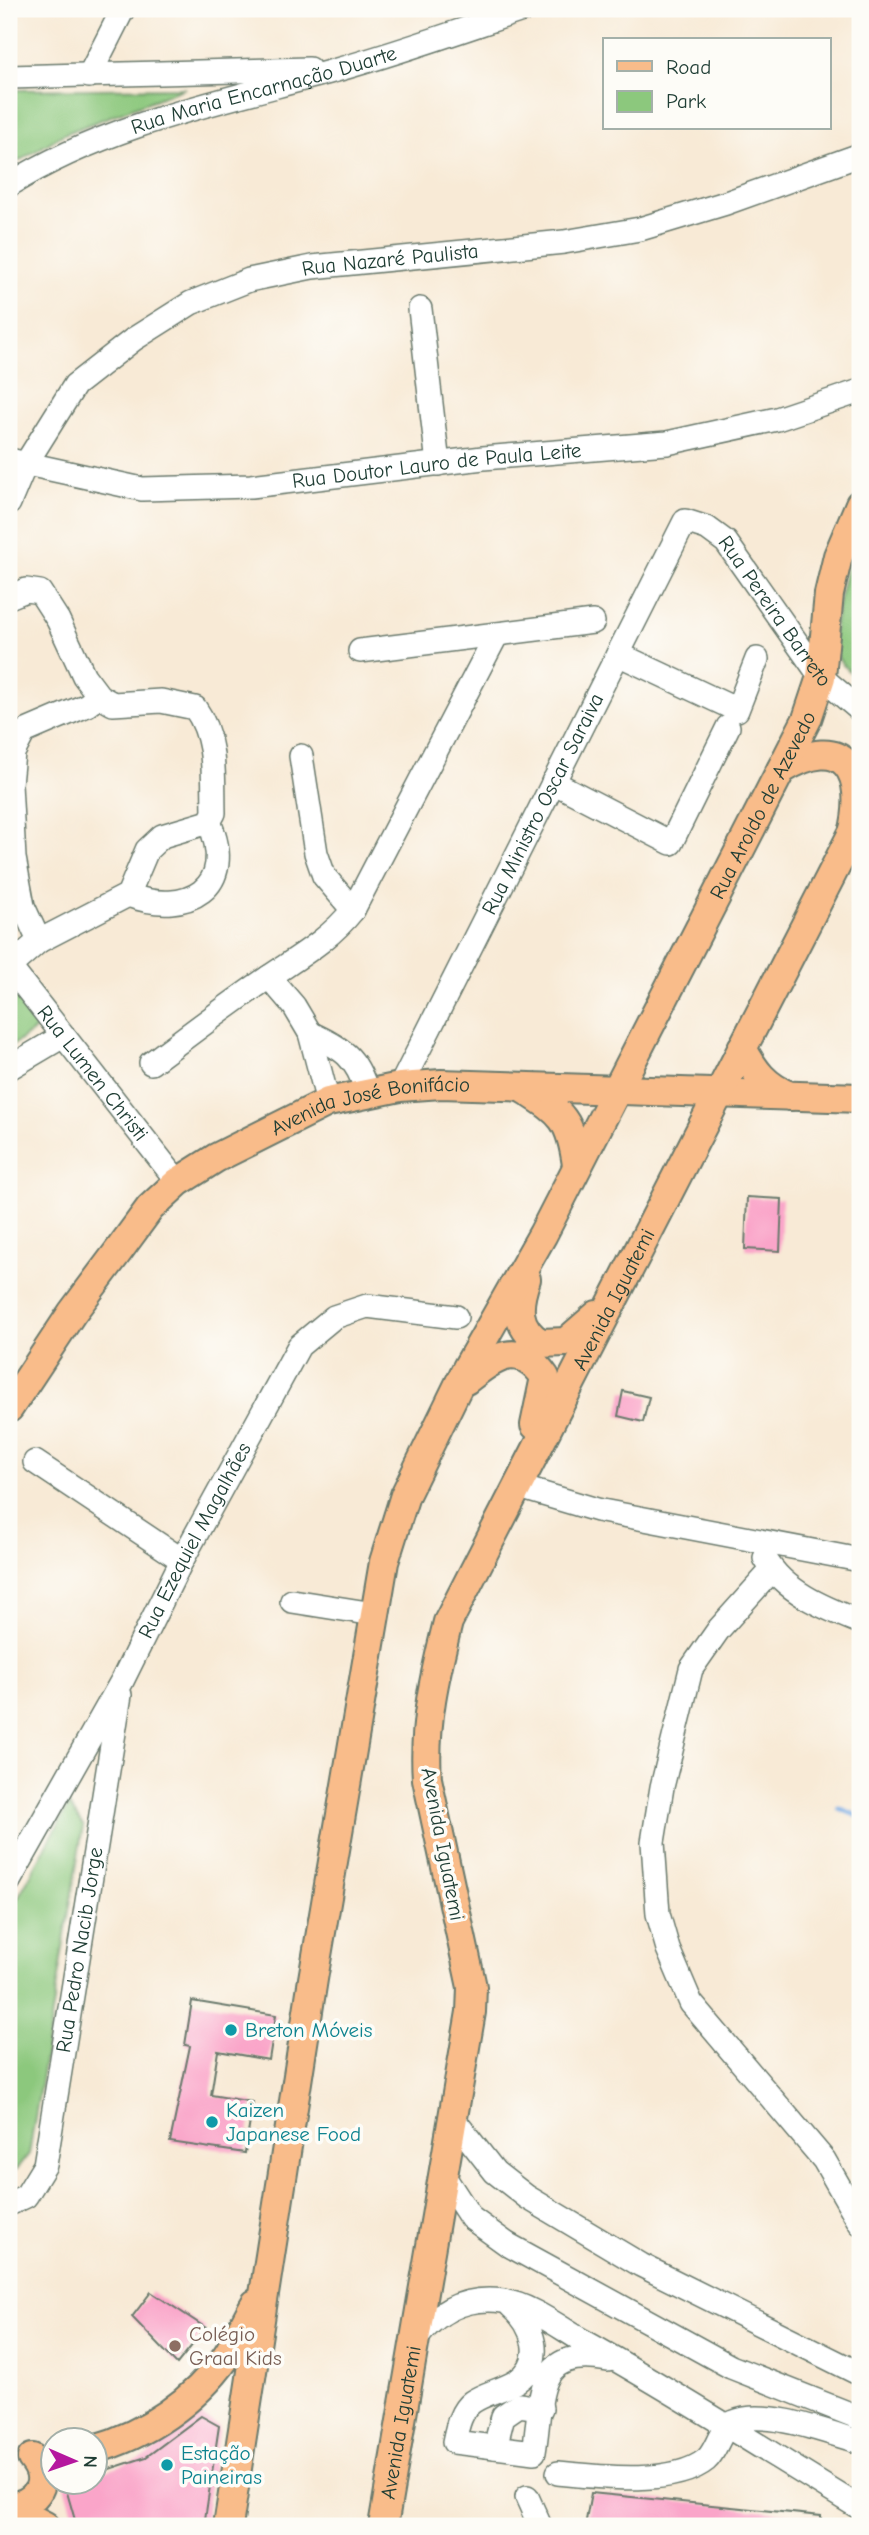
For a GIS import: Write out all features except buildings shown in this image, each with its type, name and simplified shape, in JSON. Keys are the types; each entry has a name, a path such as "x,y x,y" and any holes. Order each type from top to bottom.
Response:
{"main road":[{"name":"Rua Aroldo de Azevedo","path":"614,1091 807,719 821,677 829,594 838,556 860,504"},
{"name":"Avenida Iguatemi","path":"383,2526 443,2175 455,2121 472,1987 428,1779 427,1728 431,1689 448,1622 857,826 860,805 857,779 841,759 821,754 800,759 781,770"},
{"path":"742,1048 761,1078 771,1088 790,1096"},
{"name":"Avenida José Bonifácio","path":"9,1408 72,1313 150,1208 178,1182 216,1158 328,1102 400,1087 518,1086 860,1098"},
{"path":"518,1086 554,1109 566,1122 573,1138 577,1165"},
{"path":"228,2526 264,2286 384,1562 405,1495 458,1387 543,1234 614,1091"},
{"path":"543,1234 518,1309 522,1327 530,1336 549,1345 566,1342 613,1298"},
{"path":"458,1387 494,1357 511,1355 537,1366 545,1377 544,1393 518,1482"},
{"path":"108,2443 152,2425 187,2400 226,2357 264,2286"},
{"path":"22,2517 25,2505 37,2496 42,2482 40,2468 31,2457"}],"street":[{"path":"89,76 123,9"},
{"name":"Rua Maria Encarnação Duarte","path":"9,185 87,145 147,123 347,68 525,9"},
{"path":"9,78 347,68"},
{"name":"Rua Nazaré Paulista","path":"9,503 17,463 75,386 134,339 191,303 249,280 312,267 551,244 640,229 726,203 860,155"},
{"path":"420,309 438,464"},
{"name":"Rua Doutor Lauro de Paula Leite","path":"17,463 142,489 188,490 251,486 438,464 667,443 777,419 860,391"},
{"name":"Rua Pereira Barreto","path":"685,521 707,528 726,542 821,677 860,710"},
{"name":"Rua Ministro Oscar Saraiva","path":"400,1087 685,521"},
{"path":"9,597 26,590 40,592 58,620 84,676 99,696 113,704 161,701 195,708 204,721 212,746 214,813 209,822 162,836 147,850 128,895 39,941 9,967"},
{"path":"360,651 593,622"},
{"path":"150,1063 269,977 321,944 353,910 497,634"},
{"path":"618,654 737,710 757,659"},
{"path":"39,941 23,906 15,858 10,784 13,753 24,732 87,705 99,696"},
{"path":"553,782 671,843 728,727"},
{"path":"301,756 316,853 324,876 353,910"},
{"path":"128,895 146,902 177,902 200,892 217,876 220,857 218,841 209,822"},
{"name":"Rua Lumen Christi","path":"9,967 178,1182"},
{"path":"269,977 295,1006 310,1032 328,1102"},
{"path":"310,1032 345,1050 361,1071 367,1092"},
{"path":"9,1068 63,1036"},
{"name":"Rua Ezequiel Magalhães","path":"9,1881 122,1681 182,1560 299,1346 334,1317 367,1306 456,1317"},
{"path":"35,1462 182,1560"},
{"path":"518,1482 597,1510 860,1560"},
{"path":"757,1542 772,1570 794,1590 860,1622"},
{"path":"772,1570 719,1629 691,1668 662,1787 653,1842 658,1914 668,1949 691,2003 824,2160 860,2223"},
{"path":"292,1601 374,1614"},
{"name":"Rua Pedro Nacib Jorge","path":"9,2204 26,2196 45,2165 122,1681"},
{"path":"455,2121 495,2172 527,2197 642,2265 860,2374"},
{"path":"443,2175 471,2218 507,2244 731,2367 860,2418"},
{"path":"416,2339 441,2312 472,2300 505,2301 529,2311 622,2362 860,2508"},
{"path":"505,2301 530,2327 534,2342 532,2362 521,2379 471,2403 459,2419 454,2442 534,2452 548,2376 555,2364 568,2357 586,2356 622,2362"},
{"path":"495,2447 503,2416 519,2405 541,2407"},
{"path":"558,2473 650,2477 692,2470 709,2458 726,2427 735,2421 759,2418 790,2423 860,2442"},
{"path":"527,2497 540,2526"}],"green space":[{"path":"185,88 64,134 9,167 9,90"},
{"path":"860,520 860,680 839,660 834,639 838,606"},
{"path":"9,988 40,1026 9,1048"},
{"path":"69,1805 83,1826 29,2154 9,2177 9,1914"}],"waterway":[{"path":"839,1808 860,1817"}],"place":[{"name":"Breton Móveis","path":"231,2030"},
{"name":"Kaizen Japanese Food","path":"212,2122"},
{"name":"Colégio Graal Kids","path":"175,2346"},
{"name":"Estação Paineiras","path":"167,2465"}]}
